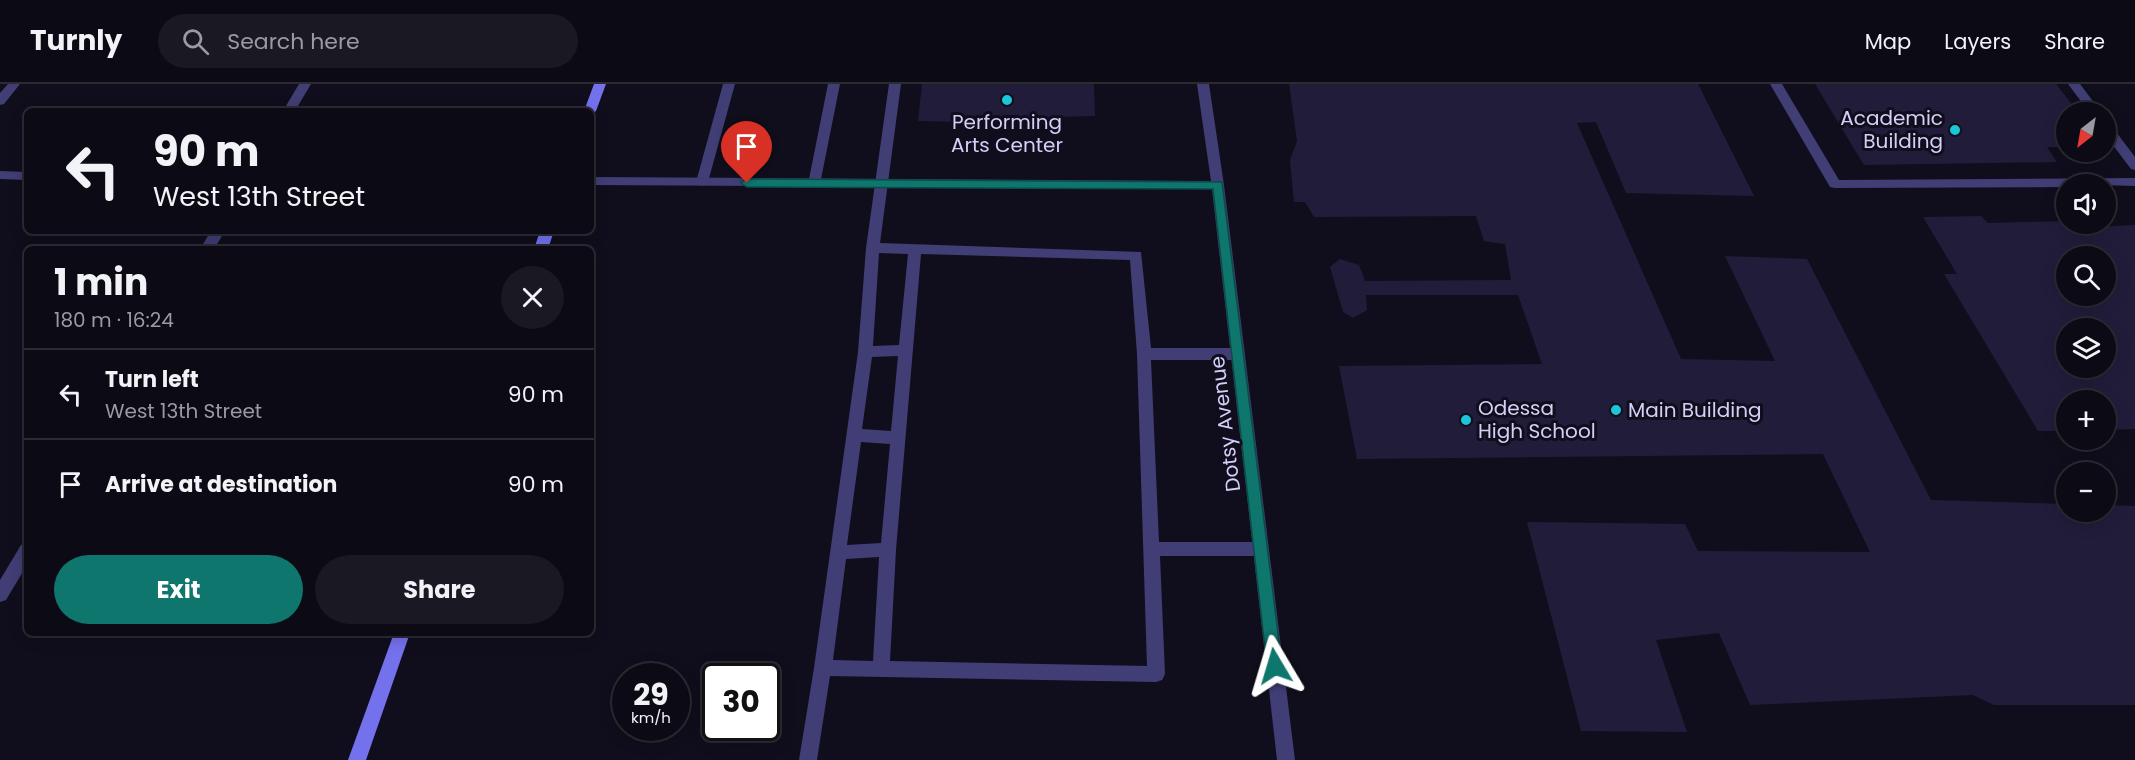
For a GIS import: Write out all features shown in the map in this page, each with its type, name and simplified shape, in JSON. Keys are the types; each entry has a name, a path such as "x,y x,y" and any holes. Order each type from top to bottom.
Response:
{"main road":[{"path":"591,108 600,84"},
{"path":"357,760 401,636"}],"street":[{"path":"0,101 14,84"},
{"path":"291,108 304,84"},
{"path":"702,182 729,84"},
{"path":"814,184 834,84"},
{"path":"808,760 823,668 854,435 873,248 895,84"},
{"name":"Dotsy Avenue","path":"1203,84 1218,185 1286,760"},
{"path":"1776,84 1835,184 2135,182"},
{"path":"2074,84 2088,102"},
{"path":"2116,140 2135,166"},
{"path":"0,176 24,176"},
{"path":"594,181 1218,185"},
{"path":"823,668 1156,674 1144,354 1136,255 873,248"},
{"path":"881,670 888,550 915,250"},
{"path":"864,352 906,350"},
{"path":"1144,354 1238,354"},
{"path":"854,435 898,438"},
{"path":"1150,549 1261,549"},
{"path":"838,552 888,550"},
{"path":"0,595 24,555"}],"building":[{"name":"Performing Arts Center","path":"922,84 1094,84 1095,116 1018,118 1021,123 918,121"},
{"name":"Main Building","path":"1289,84 1698,84 1754,196 1626,193 1596,122 1577,123 1681,359 1775,361 1725,256 1807,259 1931,500 2056,504 2056,522 2116,522 2116,505 2135,506 2135,705 1994,705 1973,695 1750,705 1719,633 1656,640 1687,732 1581,731 1527,522 1685,524 1698,551 1870,552 1823,454 1357,459 1339,366 1542,364 1518,295 1366,295 1367,310 1353,318 1343,312 1330,267 1340,259 1359,265 1365,281 1511,280 1505,244 1484,241 1476,216 1314,217 1305,202 1294,202 1290,160 1297,141"},
{"name":"Academic Building","path":"1815,84 2056,84 2070,102 2056,102 2056,147 2047,147 2057,162 1864,165"},
{"path":"1981,216 1988,223 2056,221 2056,234 2116,234 2116,226 2135,225 2135,429 2116,430 2116,390 2056,390 2056,431 2038,431 1944,274 1957,274 1923,217"}],"place":[{"name":"Performing Arts Center","path":"1007,100"},
{"name":"Academic Building","path":"1955,130"},
{"name":"Main Building","path":"1616,410"},
{"name":"Odessa High School","path":"1466,420"}],"route":[{"path":"747,183 1218,185 1275,666"}]}
